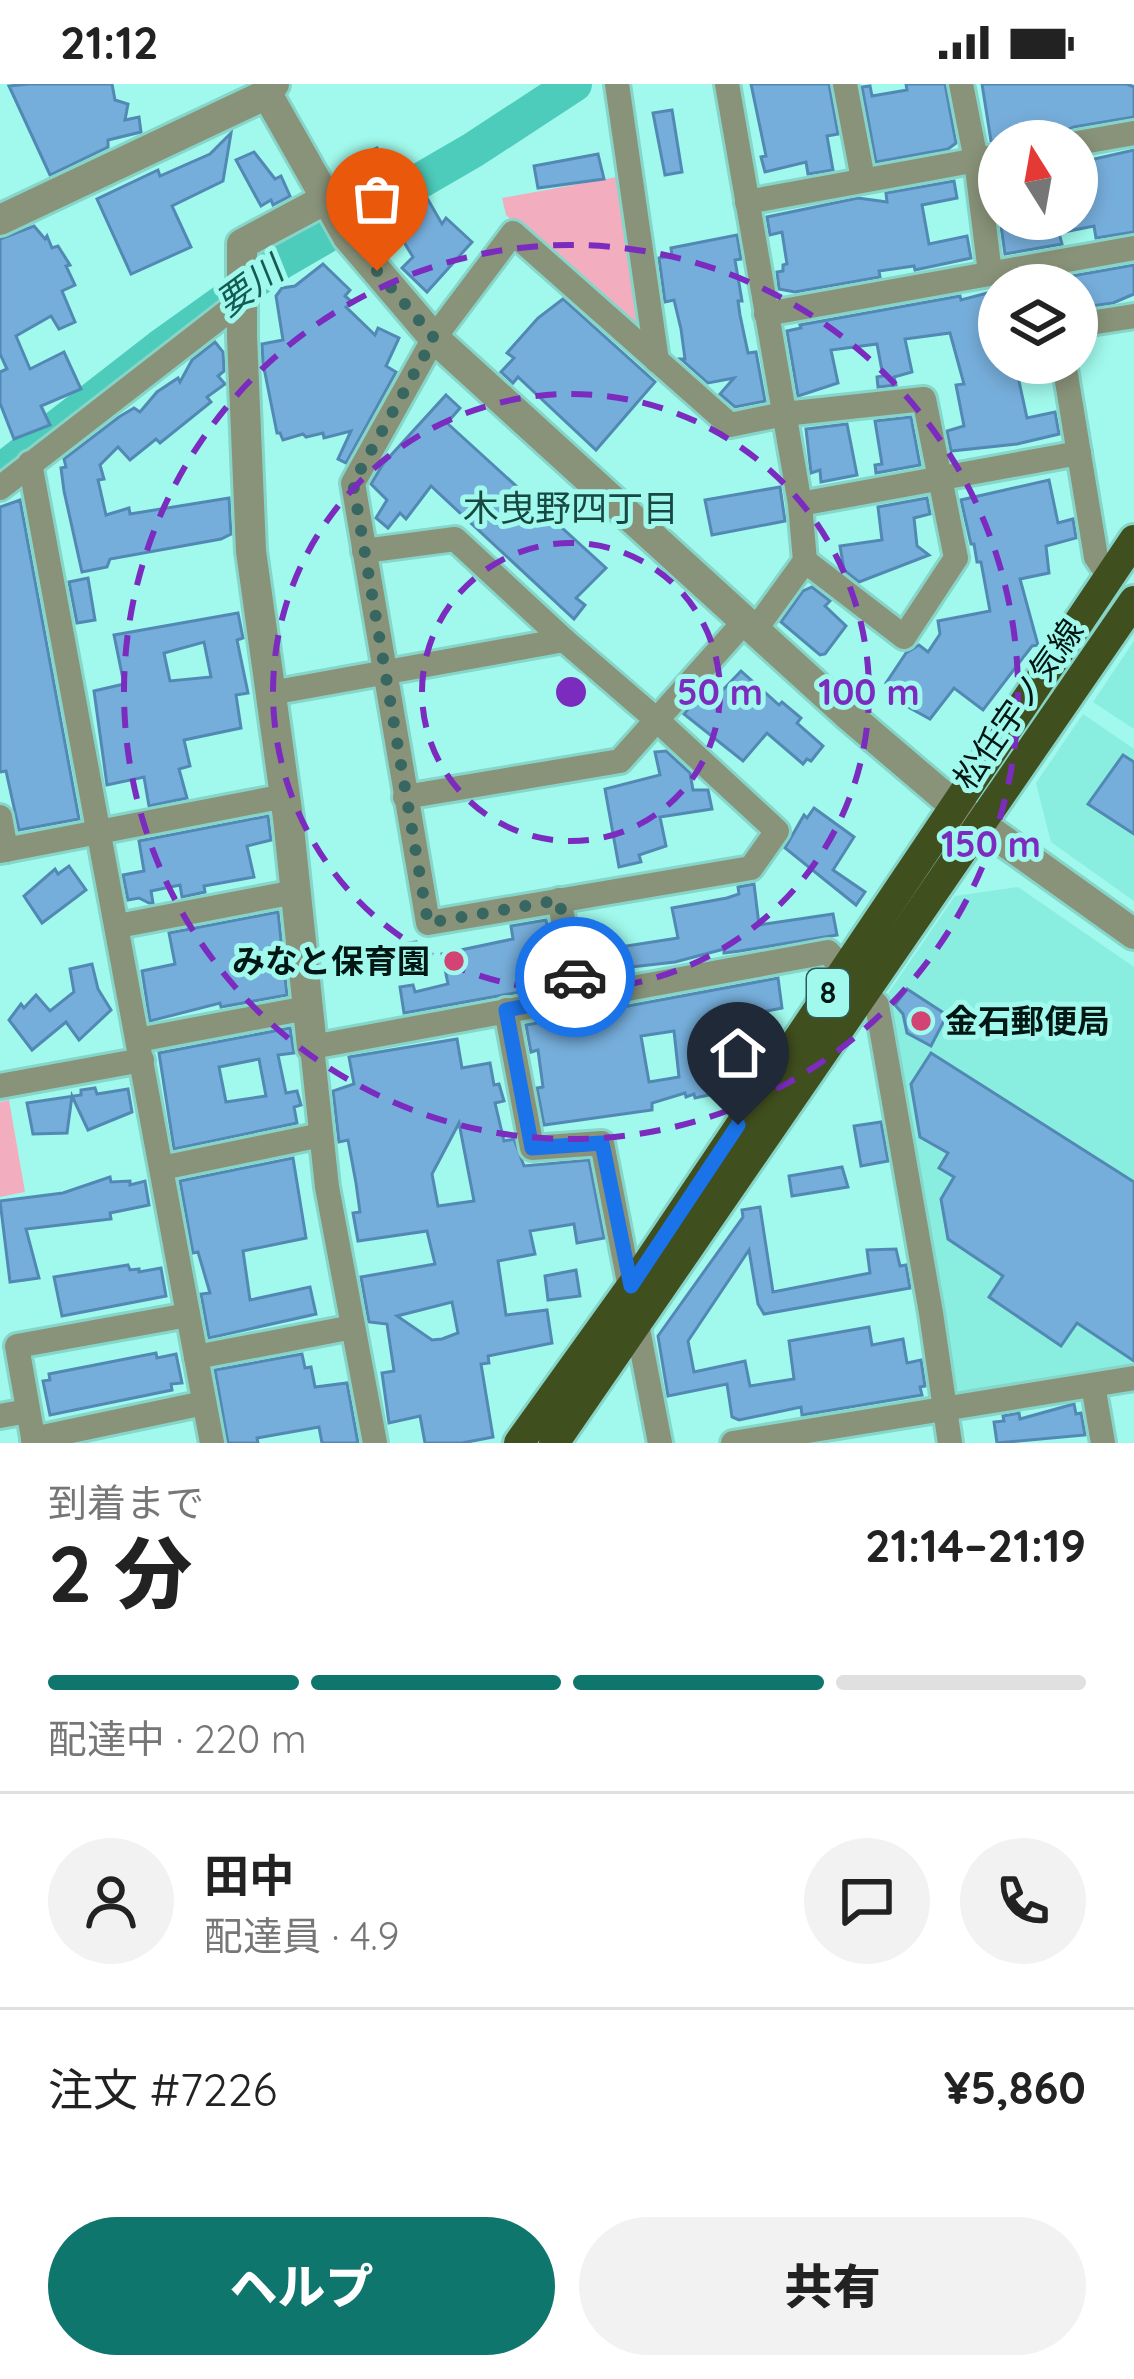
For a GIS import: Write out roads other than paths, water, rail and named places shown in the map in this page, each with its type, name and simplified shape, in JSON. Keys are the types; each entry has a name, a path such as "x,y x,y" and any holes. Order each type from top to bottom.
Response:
{"main road":[{"name":"松任宇ノ気線","path":"967,815 1134,540"},
{"name":"松任宇ノ気線","path":"518,1443 855,978 967,815 1134,601"},
{"name":"松任宇ノ気線","path":"554,1443 637,1324 855,978"}],"street":[{"path":"617,84 657,361"},
{"path":"405,797 620,761 750,626 805,561 800,504 728,84"},
{"path":"845,84 863,179"},
{"path":"961,84 978,132"},
{"path":"0,220 268,87 336,217 434,338 750,626 967,815 1134,934"},
{"path":"1098,139 1134,133"},
{"path":"747,202 978,160"},
{"path":"336,217 242,244 241,292 251,551 285,796 321,1136 375,1443"},
{"path":"364,551 454,539 777,831 751,868 428,923 384,676 353,483 434,338 513,233 730,425 784,414 924,399 956,558 904,637 805,561"},
{"path":"1042,264 1134,248"},
{"path":"766,314 978,275"},
{"path":"0,488 241,292"},
{"path":"1098,322 1134,316"},
{"path":"1068,384 1096,557 1109,576"},
{"path":"800,504 1079,453"},
{"path":"31,463 212,1443"},
{"path":"271,694 564,640"},
{"path":"0,817 3,850 285,796"},
{"path":"118,926 295,892"},
{"path":"559,900 579,996"},
{"path":"311,1047 828,952 877,1005 950,1443"},
{"path":"0,1086 307,1008"},
{"path":"506,1010 532,1148 602,1143 660,1443"},
{"path":"162,1168 321,1136"},
{"path":"188,1315 16,1346 34,1441 204,1403"},
{"path":"196,1358 353,1327"},
{"path":"733,1443 1134,1378"},
{"path":"1094,1385 1103,1443"},
{"path":"0,1416 28,1411"}],"waterway":[{"name":"要川","path":"0,472 280,262 473,150 574,84"}],"place":[{"name":"みなと保育園","path":"454,961"},
{"name":"金石郵便局","path":"921,1021"}],"district":[{"name":"木曳野四丁目","path":"571,508"}]}
